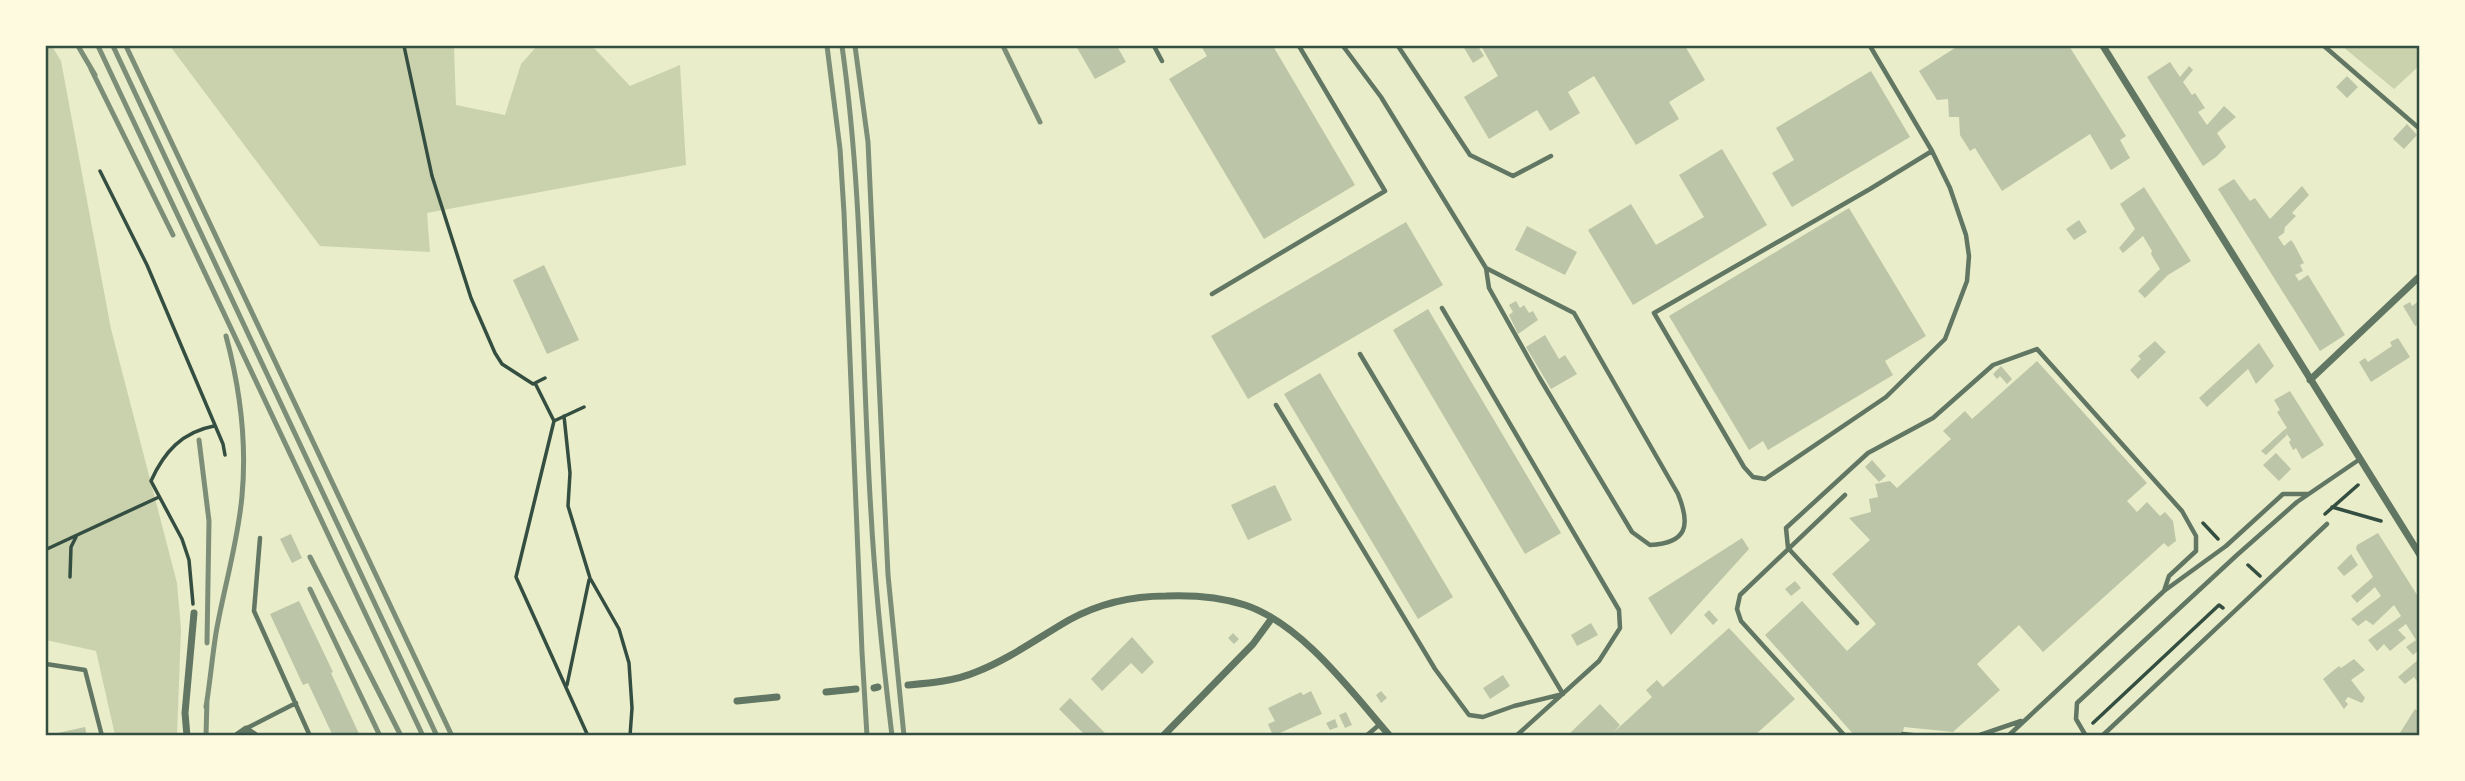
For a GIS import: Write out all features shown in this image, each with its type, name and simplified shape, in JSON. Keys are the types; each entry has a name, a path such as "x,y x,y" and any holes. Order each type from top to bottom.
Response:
{"street":[{"path":"2105,46 2309,380 2420,555"},
{"path":"2309,380 2420,276"},
{"path":"908,685 939,682 975,673 1070,620 1120,600 1178,596 1217,599 1248,606 1272,618 1314,652 1390,736"},
{"path":"187,736 185,713 194,613"},
{"path":"1163,736 1253,645 1272,618"},
{"path":"826,692 856,689"},
{"path":"737,701 777,697"},
{"path":"236,736 246,729 256,736"}],"lane":[{"path":"1154,46 1162,61"},
{"path":"1212,294 1385,191 1299,46"},
{"path":"1343,46 1381,97 1486,268 1489,288 1495,300 1632,532 1650,545 1668,544 1684,530 1686,514 1678,494 1573,313 1486,268"},
{"path":"1398,46 1470,155 1513,176 1551,156"},
{"path":"1870,46 1932,151 1950,188 1966,235 1969,256 1967,281 1945,339 1886,397 1765,479 1753,477 1744,467 1654,313 1932,151"},
{"path":"2324,46 2420,129"},
{"path":"1442,308 1619,610 1620,628 1599,661 1516,736"},
{"path":"1857,623 1788,548 1786,528 1868,453 1933,418 1993,365 2037,349 2182,511 2196,536 2196,551 2169,576 2164,591"},
{"path":"1360,354 1563,694"},
{"path":"1276,405 1435,669 1469,715 1483,718 1514,706 1563,694"},
{"path":"2086,736 2076,719 2077,703 2237,555 2309,494 2360,459"},
{"path":"2008,736 2164,591 2226,546 2283,494 2309,494"},
{"path":"1845,495 1740,595 1737,609 1741,621 1845,736"},
{"path":"2102,736 2327,524"},
{"path":"260,537 254,611 310,736"},
{"path":"46,664 85,670 102,736"},
{"path":"246,729 296,703"},
{"path":"1977,736 2025,720"},
{"path":"1366,736 1380,724"},
{"path":"1903,734 1921,736"}],"path":[{"path":"404,46 432,176 471,298 502,364 533,384 545,378"},
{"path":"100,171 147,265 223,444 225,455"},
{"path":"535,383 554,421 516,577 588,736"},
{"path":"554,421 584,407"},
{"path":"564,416 570,473 568,506 590,578 619,629 629,663 632,708 630,736"},
{"path":"194,613 189,561 181,539 151,481 159,462 177,444 195,430 215,426"},
{"path":"47,549 159,497"},
{"path":"2332,507 2381,521"},
{"path":"2203,523 2219,540"},
{"path":"70,577 71,547 77,535"},
{"path":"2248,565 2261,577"},
{"path":"566,687 590,578"}],"green space":[{"path":"46,46 52,46 61,61 111,329 177,583 181,629 177,735 115,735 96,651 46,640"},
{"path":"170,46 454,46 456,105 505,115 521,64 537,46 588,46 595,49 630,86 680,65 686,165 427,213 430,252 320,246"},
{"path":"2342,46 2419,46 2419,66 2394,89"}],"building":[{"path":"1076,46 1117,46 1126,62 1095,79"},
{"path":"1201,46 1273,46 1355,185 1264,239 1169,79 1207,56"},
{"path":"1463,46 1478,46 1484,56 1473,63"},
{"path":"1481,46 1685,46 1705,80 1669,102 1679,119 1636,145 1594,76 1568,92 1580,113 1550,131 1537,110 1489,139 1464,97 1498,76"},
{"path":"1958,46 2069,46 2126,136 2120,140 2130,158 2111,170 2090,134 2002,191 1975,148 1970,151 1960,135 1959,117 1949,117 1948,99 1937,100 1919,71"},
{"path":"2170,62 2180,77 2189,66 2193,70 2183,82 2205,108 2198,112 2207,125 2224,106 2236,117 2217,133 2226,147 2203,166 2147,77"},
{"path":"1871,71 1910,137 1792,207 1772,173 1794,160 1776,128"},
{"path":"2347,76 2358,87 2347,98 2336,87"},
{"path":"2407,124 2417,135 2404,149 2393,139"},
{"path":"1722,149 1767,225 1633,305 1588,230 1631,204 1656,245 1704,217 1679,175"},
{"path":"2234,179 2250,201 2255,198 2270,219 2302,186 2309,195 2292,213 2296,216 2278,237 2284,246 2291,240 2294,244 2304,263 2300,265 2303,271 2295,275 2299,281 2308,275 2345,335 2320,351 2218,189"},
{"path":"2144,187 2191,261 2168,275 2145,298 2138,291 2160,269 2151,254 2152,251 2143,236 2123,253 2119,248 2135,229 2120,204"},
{"path":"1849,208 1926,336 1885,361 1893,375 1768,450 1763,441 1749,450 1669,316"},
{"path":"2079,220 2087,232 2074,240 2066,229"},
{"path":"1406,222 1443,285 1248,399 1211,336"},
{"path":"1527,226 1577,252 1565,275 1515,250"},
{"path":"544,265 579,340 547,354 513,280"},
{"path":"1516,301 1520,308 1524,305 1529,313 1533,311 1538,320 1518,334 1509,315 1513,312 1509,305"},
{"path":"2419,301 2419,324 2415,326 2403,306 2410,302 2412,306"},
{"path":"1428,309 1561,533 1525,554 1393,330"},
{"path":"1545,335 1559,359 1565,355 1577,374 1551,389 1526,347"},
{"path":"2398,338 2410,357 2371,382 2359,362 2365,358 2368,362 2392,346 2390,342"},
{"path":"2155,341 2166,352 2138,379 2130,370 2141,359 2138,356"},
{"path":"2259,343 2274,366 2256,384 2248,369 2207,407 2199,398"},
{"path":"2037,361 2147,483 2127,501 2137,512 2147,502 2160,516 2165,512 2173,521 2176,541 2168,547 2164,543 2043,652 2019,625 1977,664 2000,690 1953,732 1904,727 1902,736 1855,736 1765,635 1802,601 1847,651 1876,624 1832,574 1870,540 1849,518 1871,512 1869,499 1878,497 1875,484 1890,481 1897,488 1951,439 1943,431 1965,411 1972,419"},
{"path":"2001,366 2012,379 2007,384 2000,376 1997,379 1993,374"},
{"path":"1320,373 1453,597 1418,619 1284,394"},
{"path":"2290,391 2324,445 2302,459 2296,448 2293,450 2289,442 2291,440 2284,430 2287,428 2277,412 2280,410 2274,400"},
{"path":"2284,430 2287,435 2266,455 2261,451"},
{"path":"2276,453 2291,469 2279,481 2263,465"},
{"path":"1872,460 1886,476 1879,482 1865,467"},
{"path":"1275,485 1292,520 1248,540 1231,505"},
{"path":"2378,533 2419,598 2419,650 2413,655 2406,647 2416,640 2406,624 2398,630 2406,638 2390,651 2384,644 2377,651 2368,640 2401,616 2394,605 2373,625 2366,620 2358,626 2351,619 2381,596 2375,587 2357,603 2351,596 2373,577 2356,549 2357,545"},
{"path":"291,534 302,558 292,563 280,539"},
{"path":"1742,538 1749,549 1671,635 1648,598"},
{"path":"2351,554 2358,565 2344,576 2337,568"},
{"path":"1795,581 1801,588 1791,596 1785,589"},
{"path":"299,601 360,736 333,736 308,683 303,685 270,614"},
{"path":"1709,610 1718,620 1713,625 1704,615"},
{"path":"1591,623 1598,635 1577,646 1571,635"},
{"path":"1729,628 1795,699 1754,736 1567,736 1600,704 1620,725 1614,732 1652,697 1646,690 1657,680 1663,687"},
{"path":"1233,633 1239,639 1234,644 1228,638"},
{"path":"1132,637 1154,662 1142,674 1131,663 1102,691 1091,679"},
{"path":"2354,659 2365,670 2351,680 2365,698 2362,703 2348,697 2345,701 2348,704 2344,709 2323,679 2339,666 2341,668"},
{"path":"2419,659 2419,684 2414,677 2405,684 2398,677"},
{"path":"1503,675 1510,686 1490,699 1483,688"},
{"path":"1311,691 1322,714 1273,736 1268,724 1275,721 1268,708 1301,692 1303,695"},
{"path":"1381,691 1387,698 1381,703 1376,695"},
{"path":"1070,698 1108,736 1086,736 1059,709"},
{"path":"2415,709 2419,712 2419,736 2398,736"},
{"path":"1346,712 1352,725 1345,728 1339,715"},
{"path":"1335,719 1338,727 1330,730 1326,723"},
{"path":"85,727 87,736 53,736 53,734"}],"railway":[{"path":"78,46 95,75"},
{"path":"98,46 423,736"},
{"path":"113,46 437,736"},
{"path":"126,46 452,736"},
{"path":"827,46 840,149 844,213 867,736"},
{"path":"842,46 858,221 873,541 892,736"},
{"path":"855,46 868,142 888,575 904,736"},
{"path":"1003,46 1040,122"},
{"path":"91,69 173,235"},
{"path":"206,707 216,633 242,496 244,456 241,415 226,336"},
{"path":"199,440 209,521 207,643"},
{"path":"310,557 401,736"},
{"path":"310,589 380,736"},
{"path":"206,736 207,699"}]}
